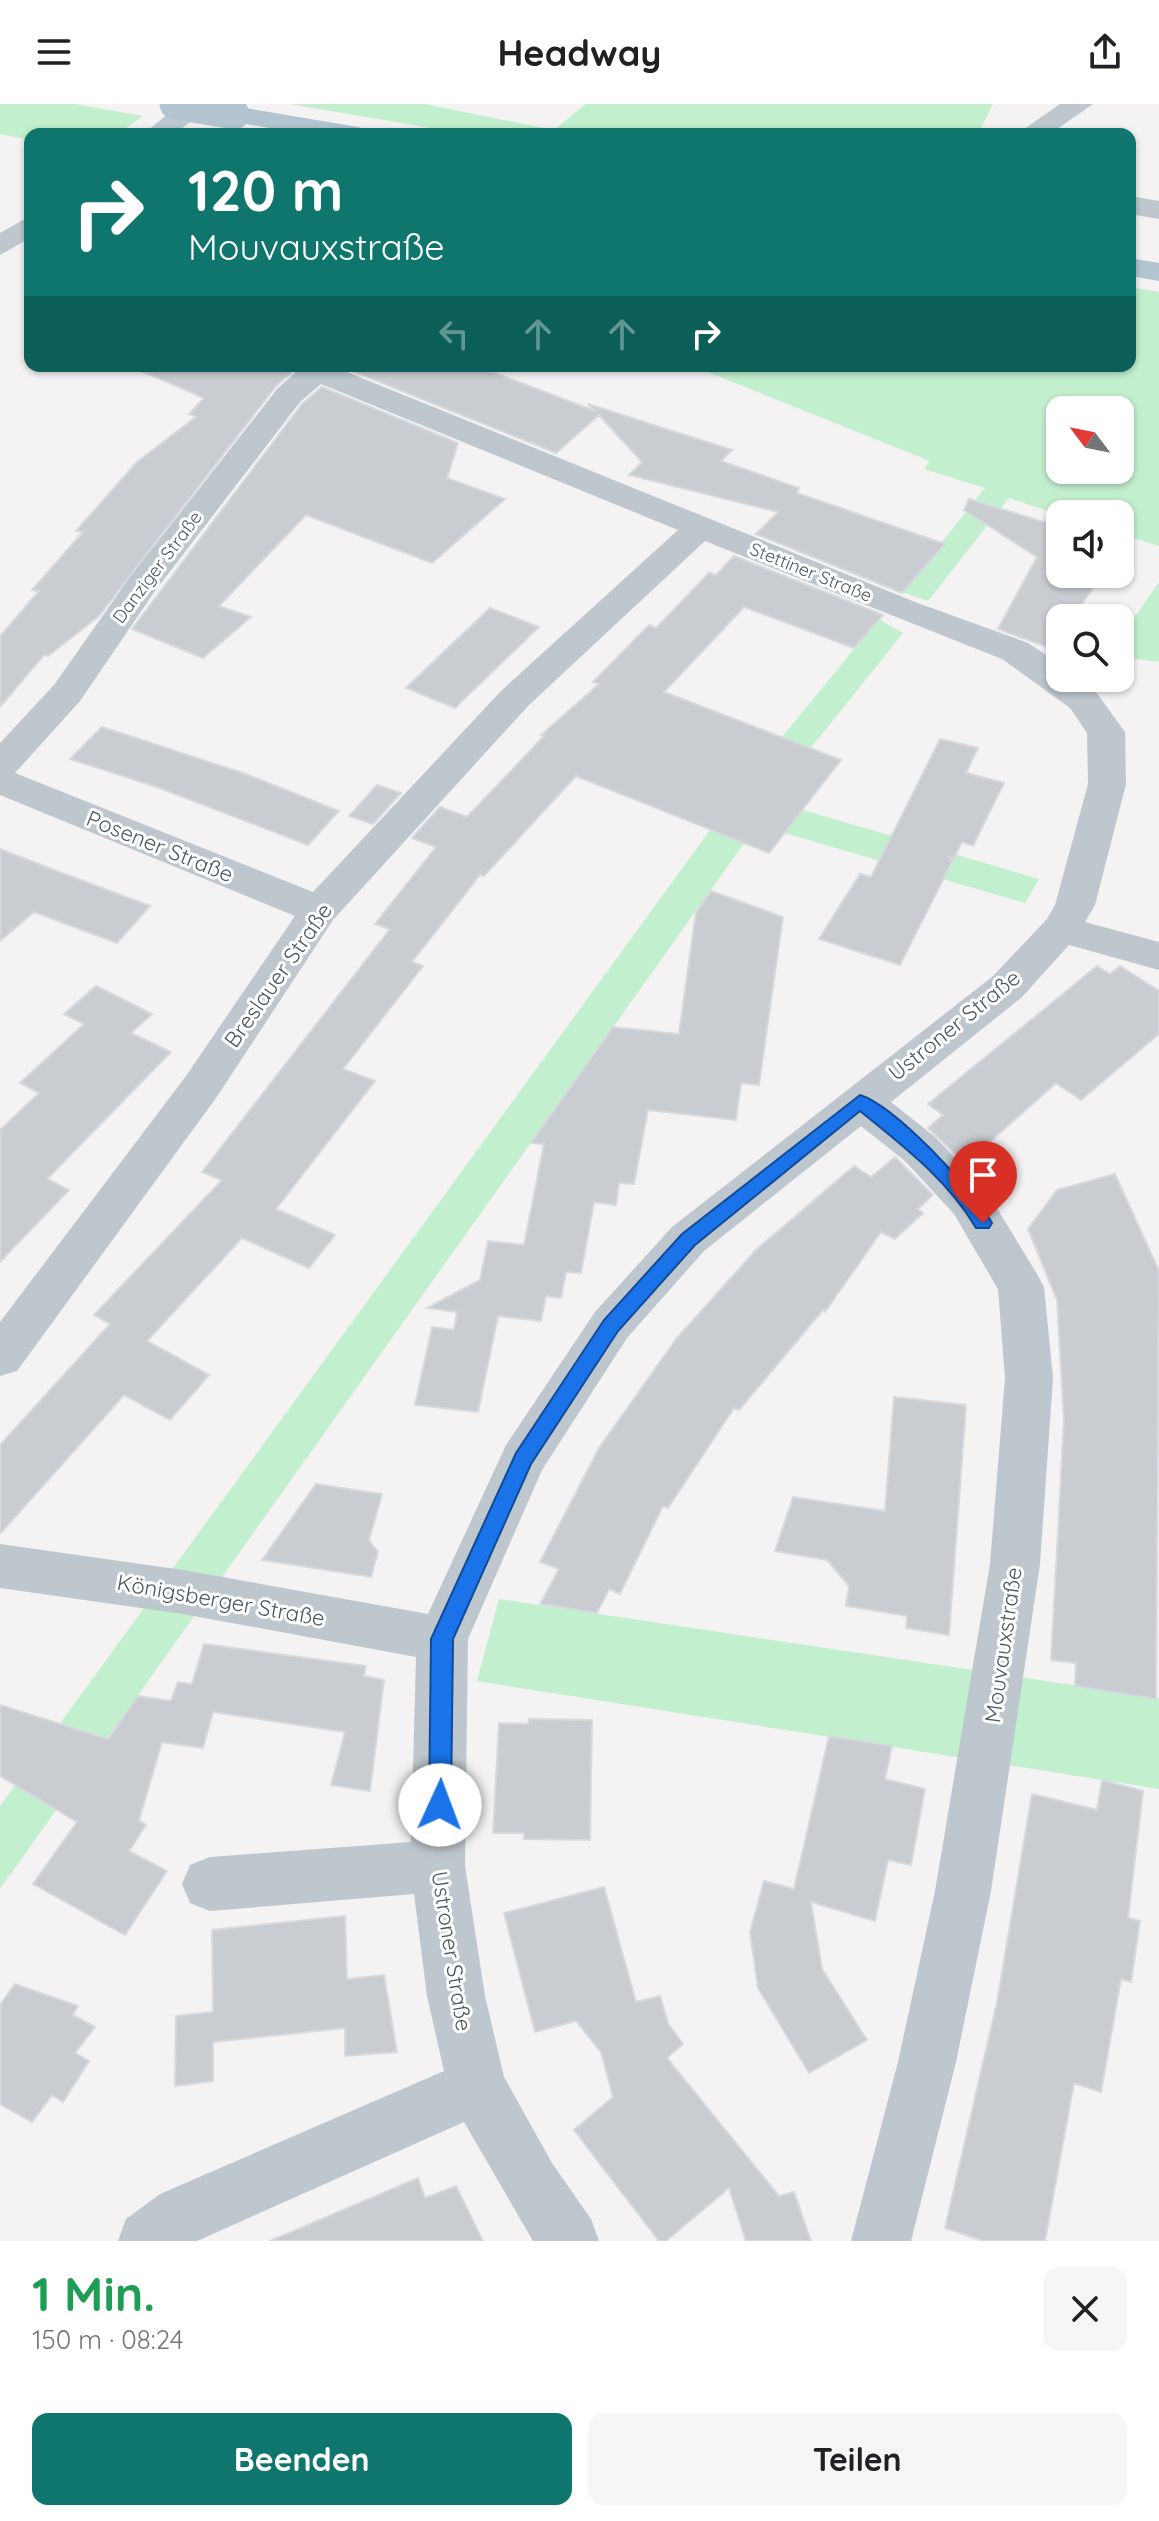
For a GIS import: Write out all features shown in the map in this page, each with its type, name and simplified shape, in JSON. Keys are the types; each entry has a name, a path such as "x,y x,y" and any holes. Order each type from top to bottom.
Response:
{"main road":[{"path":"175,104 317,128"},
{"path":"1136,268 1159,272"}],"street":[{"path":"165,128 198,104"},
{"path":"1041,128 1079,104"},
{"path":"1136,206 1159,210"},
{"path":"11,248 24,232"},
{"name":"Danziger Straße","path":"0,766 67,693 142,584 307,372"},
{"name":"Stettiner Straße","path":"320,372 700,528 1015,651 1083,700 1106,732 1107,784 1075,905 1061,929"},
{"name":"Breslauer Straße","path":"0,1357 201,1087 319,910 515,698 700,528"},
{"name":"Posener Straße","path":"0,781 319,910"},
{"path":"1061,929 1159,956"},
{"name":"Ustroner Straße","path":"569,2241 531,2184 477,2087 456,1996 438,1866 442,1639 523,1459 611,1325 688,1239 1007,987 1061,929"},
{"name":"Mouvauxstraße","path":"860,1101 920,1149 970,1202 1021,1287 1029,1378 1015,1564 981,1789 927,2062 881,2241"},
{"name":"Königsberger Straße","path":"0,1566 183,1592 442,1639"},
{"path":"210,1884 438,1866"},
{"path":"148,2241 181,2215 477,2087"}],"green space":[{"path":"0,104 75,104 143,116 126,128 24,128 24,139 0,134"},
{"path":"290,104 424,104 544,128 431,128"},
{"path":"586,104 993,104 981,128 556,128"},
{"path":"1136,288 1159,292 1159,546 1134,538 1134,500 1046,500 1046,510 1009,498 928,601 902,592 985,488 924,469 930,461 708,372 1136,372"},
{"path":"1159,582 1159,662 1134,659 1134,618"},
{"path":"879,619 903,633 769,800 1039,879 1025,903 757,825 0,1889 0,1806 745,782"},
{"path":"499,1599 1159,1698 1159,1789 477,1681"}],"building":[{"path":"144,372 291,373 276,386 99,616 48,656 44,655 0,707 0,636 39,591 32,590 83,532 76,531 137,462 196,417 189,414 204,398"},
{"path":"355,372 493,372 595,411 588,404 732,450 721,461 799,488 797,493 945,544 902,593 756,534 778,512 629,475 642,462 599,415 556,453"},
{"path":"322,387 458,443 447,478 505,499 432,563 306,515 219,606 251,617 203,658 132,629 302,404"},
{"path":"969,499 1046,523 1046,588 1093,588 1082,604 1046,604 1046,647 998,629 1037,557 964,510"},
{"path":"734,556 883,615 854,648 744,607 664,692 841,760 769,853 576,776 484,876 480,875 412,962 423,966 343,1069 375,1081 276,1209 335,1235 309,1268 242,1238 147,1341 209,1375 170,1420 124,1395 0,1534 0,1445 110,1324 94,1315 222,1180 202,1172 390,929 375,924 436,847 412,838 440,807 467,817 544,736 541,735 599,684 593,682 649,625 656,628 709,573 716,575"},
{"path":"490,608 539,627 455,708 406,688"},
{"path":"102,727 243,773 339,811 308,845 157,787 70,759"},
{"path":"940,739 978,748 966,773 1004,783 973,846 962,842 954,858 948,857 953,860 900,965 819,939 860,874 871,877"},
{"path":"377,785 401,793 373,824 349,816"},
{"path":"0,849 150,906 117,943 34,912 0,941"},
{"path":"711,891 783,917 759,1085 741,1083 736,1120 648,1110 634,1184 619,1183 616,1205 594,1202 581,1273 566,1272 561,1298 546,1296 541,1321 498,1316 478,1412 415,1405 432,1327 454,1330 457,1312 427,1308 480,1280 488,1241 524,1245 544,1144 531,1143 613,1027 679,1034 696,912"},
{"path":"1097,966 1110,974 1120,966 1159,991 1159,1034 1081,1100 1056,1083 965,1164 928,1128 943,1115 928,1104"},
{"path":"96,986 152,1014 131,1033 171,1052 47,1179 69,1190 0,1262 0,1130 39,1093 20,1083 84,1024 64,1014"},
{"path":"895,1157 933,1195 918,1209 923,1213 895,1239 881,1232 825,1312 823,1310 739,1410 734,1408 668,1508 663,1506 620,1594 609,1589 597,1613 540,1604 559,1569 540,1562 599,1448 677,1338 756,1250 854,1166 871,1177"},
{"path":"1115,1174 1159,1271 1156,1699 1075,1686 1076,1663 1051,1660 1064,1420 1057,1300 1028,1229 1057,1190"},
{"path":"894,1397 966,1405 949,1635 906,1628 907,1616 846,1606 849,1586 827,1560 775,1551 793,1497 885,1511"},
{"path":"316,1484 382,1494 369,1540 378,1552 371,1577 262,1560"},
{"path":"204,1644 366,1666 364,1676 384,1680 370,1791 331,1785 345,1732 213,1712 203,1748 162,1742 139,1820 146,1825 129,1851 167,1871 125,1935 33,1884 77,1822 0,1776 0,1705 108,1739 138,1696 171,1701 178,1682 192,1684"},
{"path":"529,1719 592,1720 590,1840 524,1839 524,1833 493,1833 499,1723 528,1724"},
{"path":"829,1736 892,1746 885,1779 925,1789 911,1865 888,1860 875,1921 811,1902 822,1969 867,2040 809,2073 758,1988 750,1932 764,1881 794,1889"},
{"path":"1102,1780 1143,1791 1128,1918 1140,1921 1131,1982 1121,1979 1101,2092 1074,2083 1045,2241 983,2241 945,2228 997,2002 1032,1794 1097,1810"},
{"path":"604,1887 636,2002 660,1996 668,2023 683,2044 667,2058 779,2196 794,2192 811,2241 746,2241 729,2188 666,2241 659,2241 574,2130 613,2097 601,2052 576,2021 535,2032 504,1913"},
{"path":"345,1916 347,1979 384,1975 397,2052 345,2056 345,2028 213,2042 213,2081 175,2086 176,2016 213,2012 212,1930"},
{"path":"15,1984 78,2006 73,2015 95,2027 75,2053 89,2061 63,2102 52,2095 32,2122 0,2104 0,2005"},
{"path":"418,2178 425,2198 456,2186 483,2241 270,2241"}],"route":[{"path":"440,1805 442,1639 523,1459 611,1325 688,1239 860,1101 920,1149 970,1202 983,1223"}]}
